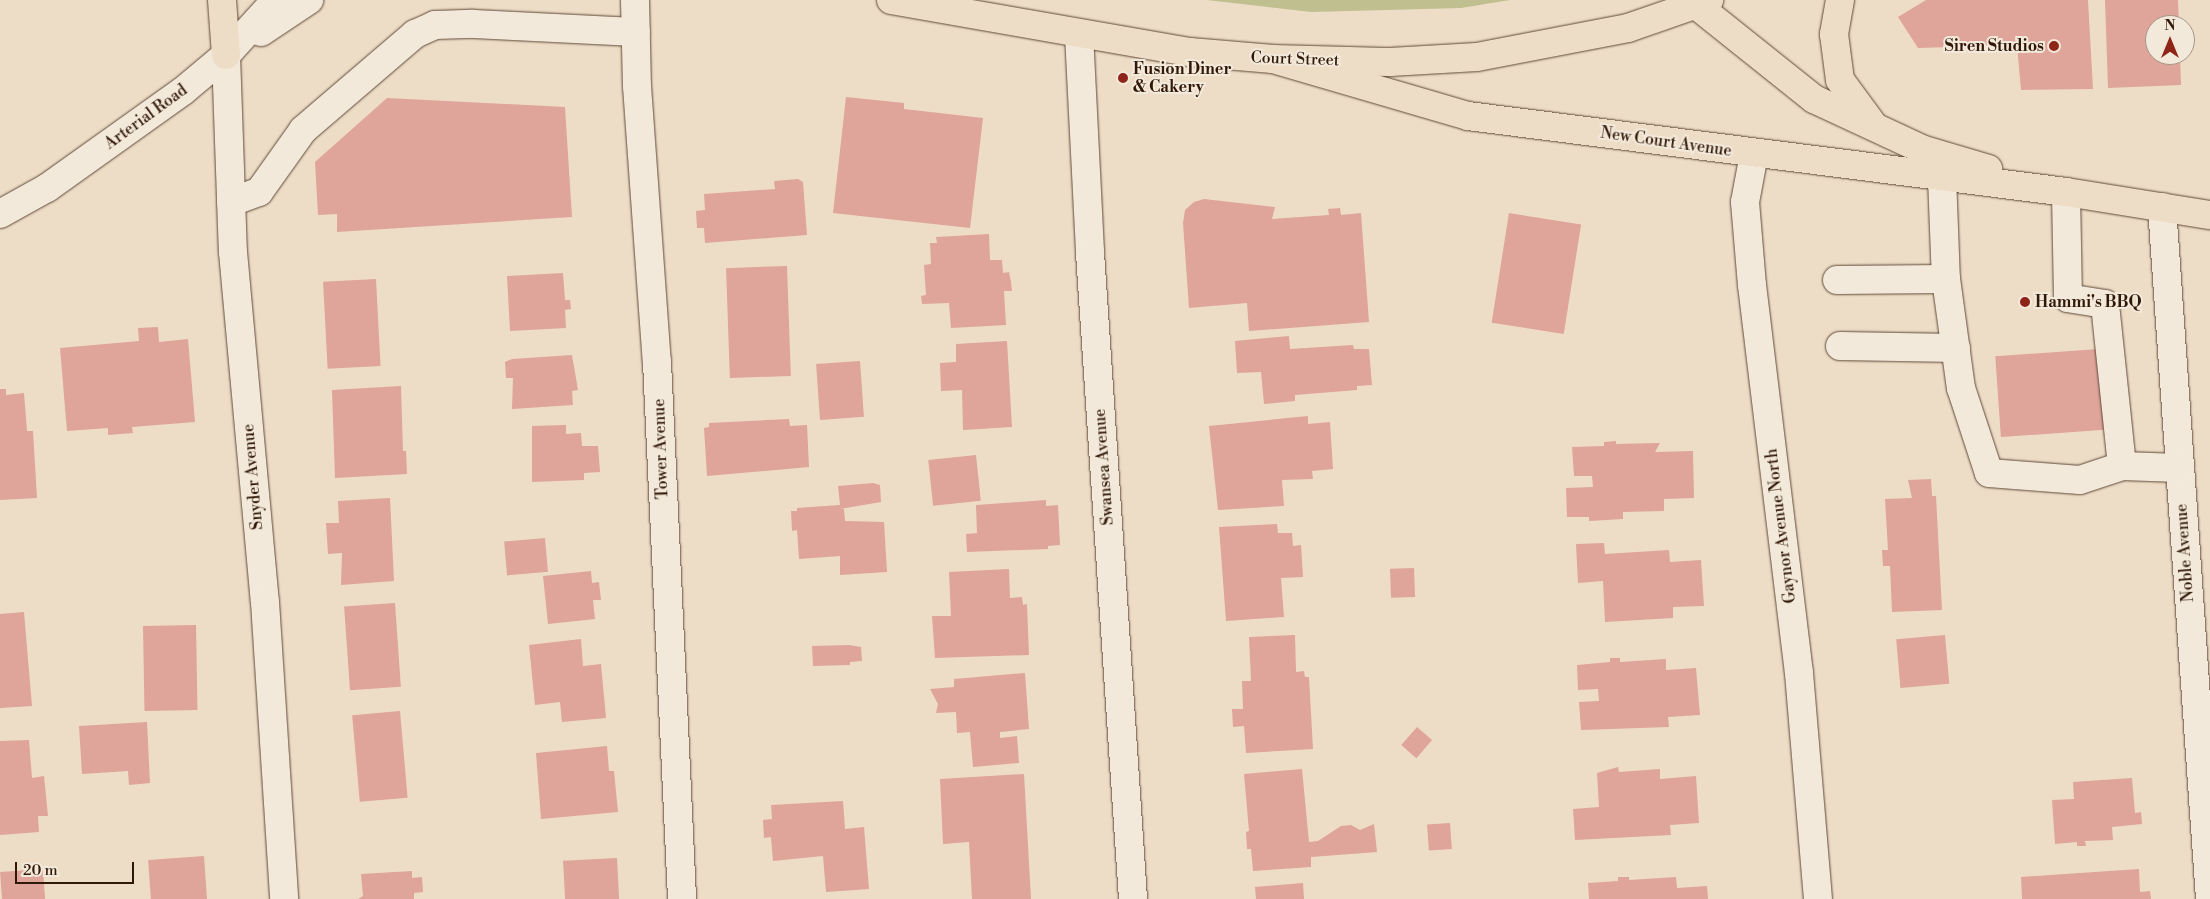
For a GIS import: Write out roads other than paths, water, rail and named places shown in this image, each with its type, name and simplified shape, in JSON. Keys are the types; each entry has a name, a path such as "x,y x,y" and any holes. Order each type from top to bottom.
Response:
{"main road":[{"path":"222,0 226,55"},
{"name":"Court Street","path":"891,0 1190,52 1273,59 1390,62 1477,57 1628,28 1698,2"},
{"path":"1840,0 1834,34 1840,80 1876,128"},
{"name":"New Court Avenue","path":"1698,2 1814,100 1924,150 2066,192"},
{"name":"New Court Avenue","path":"1273,59 1468,116 1754,154 2066,192 2210,215"}],"street":[{"name":"Arterial Road","path":"0,214 47,188 183,91 226,55 276,0"},
{"path":"226,55 309,0"},
{"name":"Tower Avenue","path":"635,0 657,362 682,899"},
{"path":"231,202 259,192 303,130 415,34 435,25 473,24 636,32"},
{"name":"Swansea Avenue","path":"1079,34 1090,253 1133,899"},
{"name":"Snyder Avenue","path":"226,55 231,202 264,602 284,899"},
{"name":"Gaynor Avenue North","path":"1754,154 1745,202 1752,285 1799,673 1818,899"},
{"path":"1942,177 1946,279 1961,388 1989,473 2080,480 2122,466 2180,468"},
{"path":"2066,192 2068,298 2105,304 2122,466"},
{"name":"Noble Avenue","path":"2162,207 2210,899"},
{"path":"1837,280 1946,279"},
{"path":"1840,346 1956,348"}],"place":[{"name":"Siren Studios","path":"2054,46"},
{"name":"Fusion Diner & Cakery","path":"1123,78"},
{"name":"Hammi's BBQ","path":"2025,302"}]}
